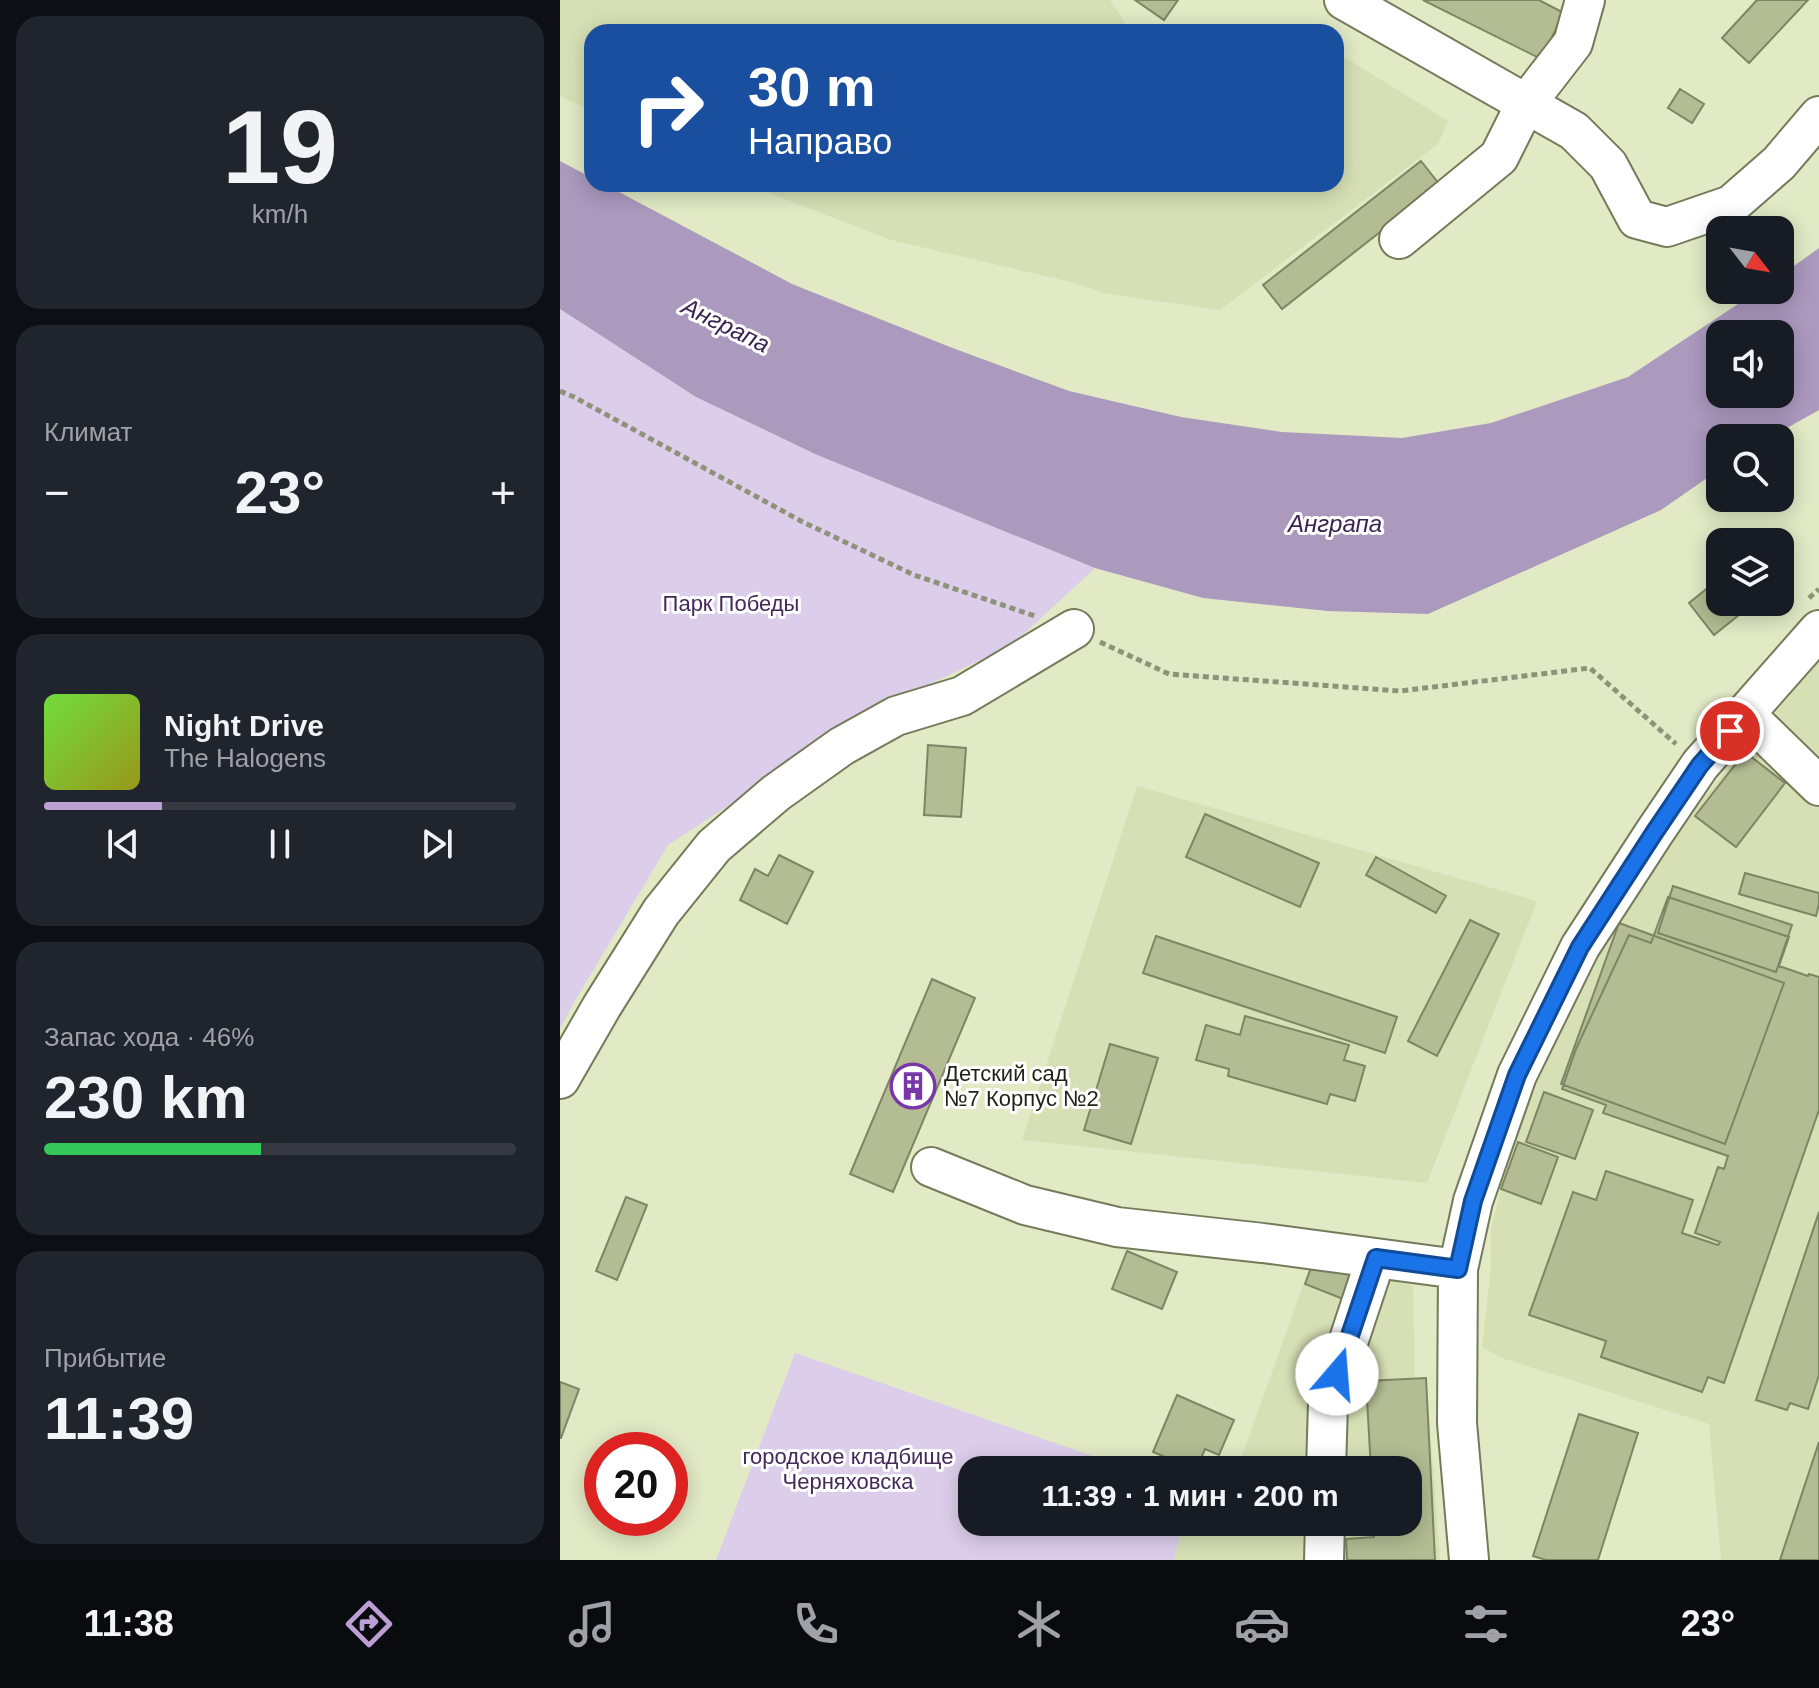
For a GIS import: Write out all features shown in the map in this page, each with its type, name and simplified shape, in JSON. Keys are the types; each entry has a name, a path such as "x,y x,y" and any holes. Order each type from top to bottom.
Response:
{"street":[{"path":"1344,0 1574,131 1608,165 1637,219 1667,227 1731,205 1779,163 1819,116"},
{"path":"1399,239 1499,157 1525,105 1573,43 1585,0"},
{"path":"560,1079 661,912 714,846 776,793 842,746 896,716 962,696 1074,629"},
{"path":"1469,1560 1457,1423 1458,1269 1473,1201 1517,1075 1580,947 1700,765 1819,630"},
{"path":"1745,714 1819,786"},
{"path":"931,1167 1025,1205 1117,1227 1458,1269"},
{"path":"1326,1456 1328,1403 1376,1258"},
{"path":"1324,1560 1325,1536"}],"path":[{"path":"560,391 801,521 914,575 1074,629 1169,674 1400,691 1590,668 1683,750"}],"shaded area":[{"path":"560,0 1110,0 1126,24 584,24 584,107 560,96"},
{"path":"1344,57 1448,121 1438,144 1220,310 1108,294 1071,282 891,240 767,192 1344,192"},
{"path":"1819,661 1819,1560 1721,1560 1709,1424 1502,1358 1482,1347 1491,1268 1491,1228 1524,1097 1616,922 1703,798"},
{"path":"1137,786 1537,901 1427,1183 1022,1140"},
{"path":"1315,1252 1413,1286 1415,1378 1426,1378 1440,1560 1174,1560 1180,1536 1422,1536 1422,1456 1242,1456"}],"green space":[{"name":"Парк Победы","path":"560,309 696,397 815,454 1095,568 1012,645 875,710 668,845 560,1028"},
{"name":"городское кладбище Черняховска","path":"795,1353 1093,1456 958,1456 958,1536 1180,1536 1174,1560 716,1560"}],"water":[{"name":"Анграпа","path":"560,161 584,174 584,192 619,192 792,284 950,347 1069,391 1181,417 1282,432 1402,438 1491,423 1628,377 1706,325 1706,408 1794,408 1794,320 1714,320 1738,304 1794,304 1794,266 1819,248 1819,410 1794,424 1706,424 1706,479 1661,510 1428,614 1328,611 1203,598 1095,568 815,454 696,397 560,309"}],"building":[{"path":"1135,0 1178,0 1164,20"},
{"path":"1423,0 1539,0 1564,13 1541,59"},
{"path":"1757,0 1808,0 1749,63 1722,38"},
{"path":"1680,89 1704,104 1692,123 1668,108"},
{"path":"1421,161 1440,185 1282,309 1263,285"},
{"path":"1706,589 1706,616 1738,616 1714,635 1689,603"},
{"path":"928,745 966,748 961,817 924,815"},
{"path":"1745,752 1785,783 1736,847 1695,816"},
{"path":"1205,814 1319,863 1300,907 1186,857"},
{"path":"779,855 813,872 787,924 740,900 755,869 768,876"},
{"path":"1376,857 1446,896 1436,913 1366,875"},
{"path":"1745,873 1819,893 1816,916 1739,894"},
{"path":"1673,886 1792,925 1776,972 1658,933"},
{"path":"1668,897 1789,937 1779,966 1819,977 1819,1110 1724,1383 1708,1377 1702,1392 1601,1357 1606,1341 1529,1315 1573,1192 1596,1200 1606,1171 1693,1200 1682,1233 1718,1245 1720,1242 1695,1233 1718,1167 1724,1169 1728,1156 1603,1113 1606,1105 1562,1089 1576,1049 1629,935 1651,943"},
{"path":"1470,920 1499,934 1437,1056 1408,1041"},
{"path":"1619,923 1784,983 1725,1144 1561,1084"},
{"path":"1156,936 1397,1017 1385,1053 1143,973"},
{"name":"Детский сад №7 Корпус №2","path":"932,979 975,998 893,1192 850,1174"},
{"path":"1245,1016 1349,1045 1344,1060 1365,1066 1355,1101 1330,1094 1327,1104 1228,1076 1229,1069 1196,1060 1206,1025 1240,1035"},
{"path":"1110,1044 1158,1058 1131,1144 1084,1130"},
{"path":"1544,1092 1593,1110 1575,1159 1526,1142"},
{"path":"1518,1142 1558,1157 1541,1204 1501,1189"},
{"path":"626,1197 647,1205 617,1280 596,1271"},
{"path":"1819,1212 1819,1375 1808,1409 1790,1403 1787,1410 1756,1400"},
{"path":"1127,1251 1177,1272 1162,1309 1112,1289"},
{"path":"1316,1254 1360,1271 1348,1301 1305,1284"},
{"path":"1426,1378 1435,1560 1347,1560 1346,1539 1422,1536 1422,1456 1370,1456 1366,1381"},
{"path":"560,1382 579,1389 561,1438 560,1438"},
{"path":"1177,1395 1234,1420 1219,1455 1205,1449 1202,1456 1163,1456 1153,1452"},
{"path":"1579,1414 1638,1433 1598,1560 1546,1560 1533,1556"},
{"path":"1819,1442 1819,1560 1780,1560"}],"place":[{"name":"Детский сад №7 Корпус №2","path":"913,1086"}],"route":[{"path":"1337,1374 1376,1258 1458,1269 1473,1201 1517,1075 1580,947 1700,765 1730,731"}]}
